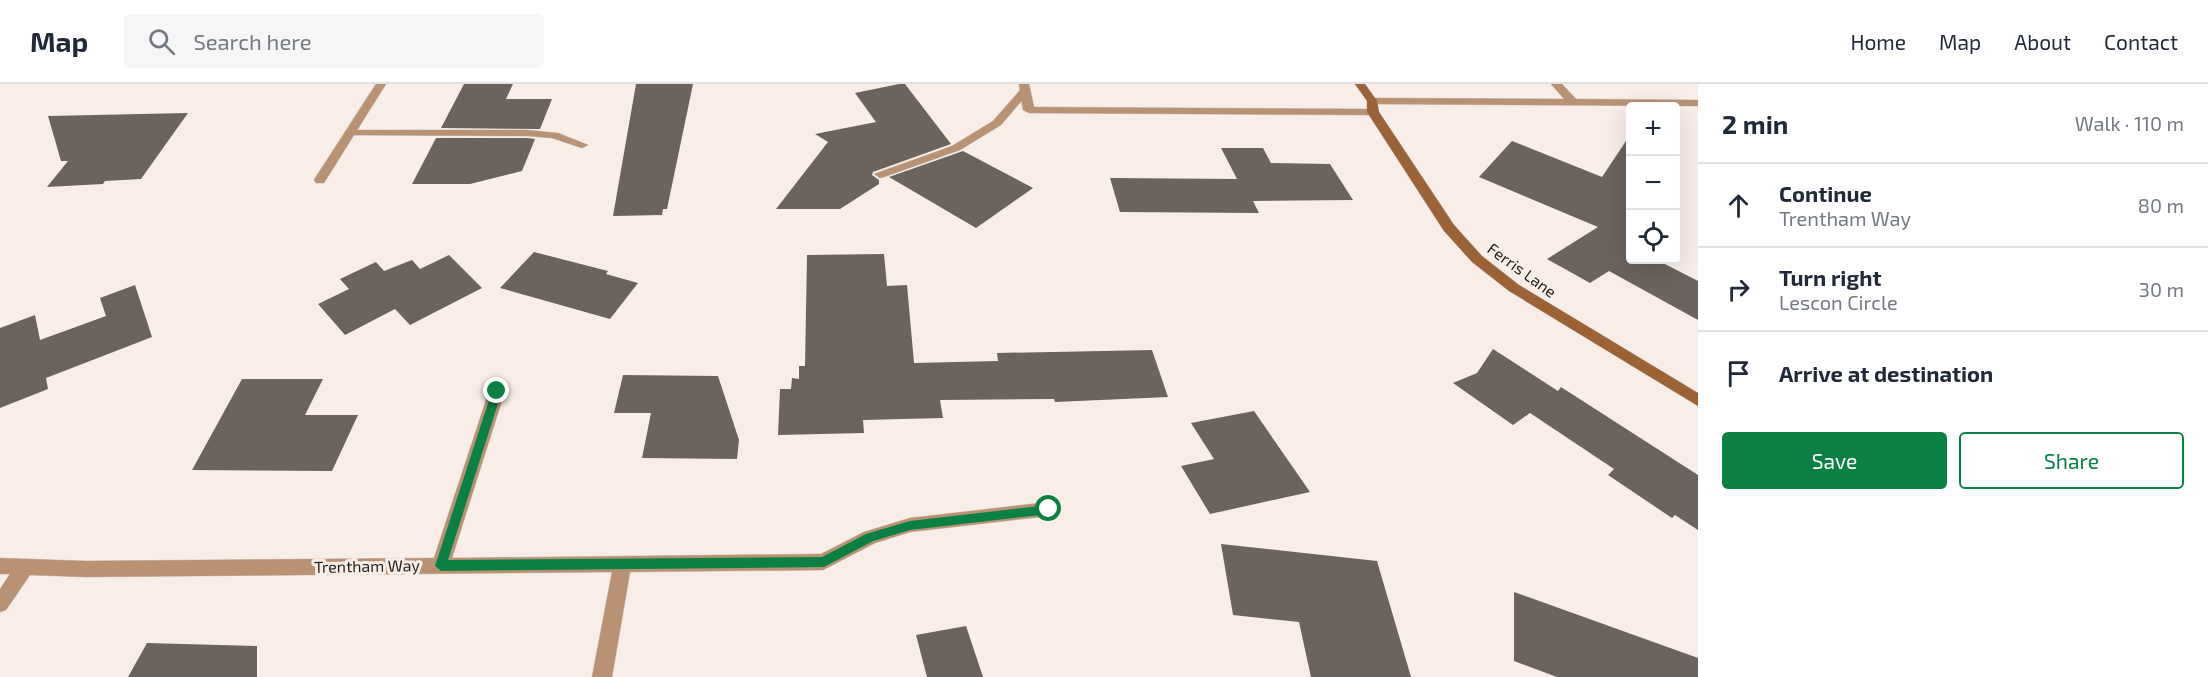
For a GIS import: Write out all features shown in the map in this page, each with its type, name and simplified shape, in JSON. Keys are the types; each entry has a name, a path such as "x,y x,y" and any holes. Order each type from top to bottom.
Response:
{"street":[{"path":"320,180 381,84"},
{"name":"Ferris Lane","path":"1360,84 1449,228 1477,259 1514,288 1698,400"},
{"path":"1556,84 1574,102"},
{"path":"1024,87 1029,110 1574,102 1698,103"},
{"path":"880,174 956,148 998,123 1024,87"},
{"path":"350,133 527,133 554,135 582,145"},
{"path":"441,566 497,391"},
{"name":"Trentham Way","path":"0,567 86,569 824,562 870,537 910,525 1049,509"},
{"path":"602,677 622,564"},
{"path":"0,604 26,566"}],"building":[{"path":"464,84 513,84 506,99 552,99 540,129 441,128"},
{"path":"636,84 693,84 667,209 663,209 662,215 613,216"},
{"path":"905,84 951,144 873,172 872,175 879,180 879,184 840,209 776,209 828,142 815,134 876,122 855,93"},
{"path":"188,113 141,179 47,187 68,161 61,161 48,116"},
{"path":"436,138 535,139 522,171 470,184 412,184"},
{"path":"1512,141 1602,177 1626,141 1626,264 1665,264 1698,281 1698,320 1609,271 1590,283 1547,259 1598,227 1479,177"},
{"path":"1221,148 1263,148 1271,163 1330,164 1353,200 1253,201 1259,213 1120,212 1110,178 1237,179"},
{"path":"963,151 1033,188 976,228 889,177"},
{"path":"534,252 608,271 606,274 638,283 610,319 500,288"},
{"path":"884,254 887,286 907,285 914,363 998,361 997,353 1152,350 1168,397 1055,402 1054,399 940,400 943,418 863,420 864,433 778,435 780,389 791,389 792,378 799,379 799,366 805,366 807,255"},
{"path":"449,255 482,288 410,325 395,309 345,335 318,304 349,289 340,279 376,262 384,271 412,260 420,269"},
{"path":"135,285 152,337 46,378 48,389 0,408 0,328 35,315 40,340 106,316 100,298"},
{"path":"1493,349 1558,391 1561,387 1698,475 1698,530 1675,515 1672,518 1608,475 1614,469 1530,413 1513,425 1453,383 1477,373"},
{"path":"623,375 718,376 739,440 737,459 642,458 651,413 614,413"},
{"path":"242,379 323,379 305,415 358,415 332,471 192,470"},
{"path":"1254,411 1310,492 1210,514 1181,466 1214,459 1191,423"},
{"path":"1221,544 1377,561 1411,677 1311,677 1299,622 1233,615"},
{"path":"1514,592 1698,658 1698,677 1557,677 1514,661"},
{"path":"966,626 983,677 927,677 916,635"},
{"path":"147,643 257,646 257,677 128,677"}],"route":[{"path":"497,391 441,566 824,562 870,537 910,525 1049,509"}]}
